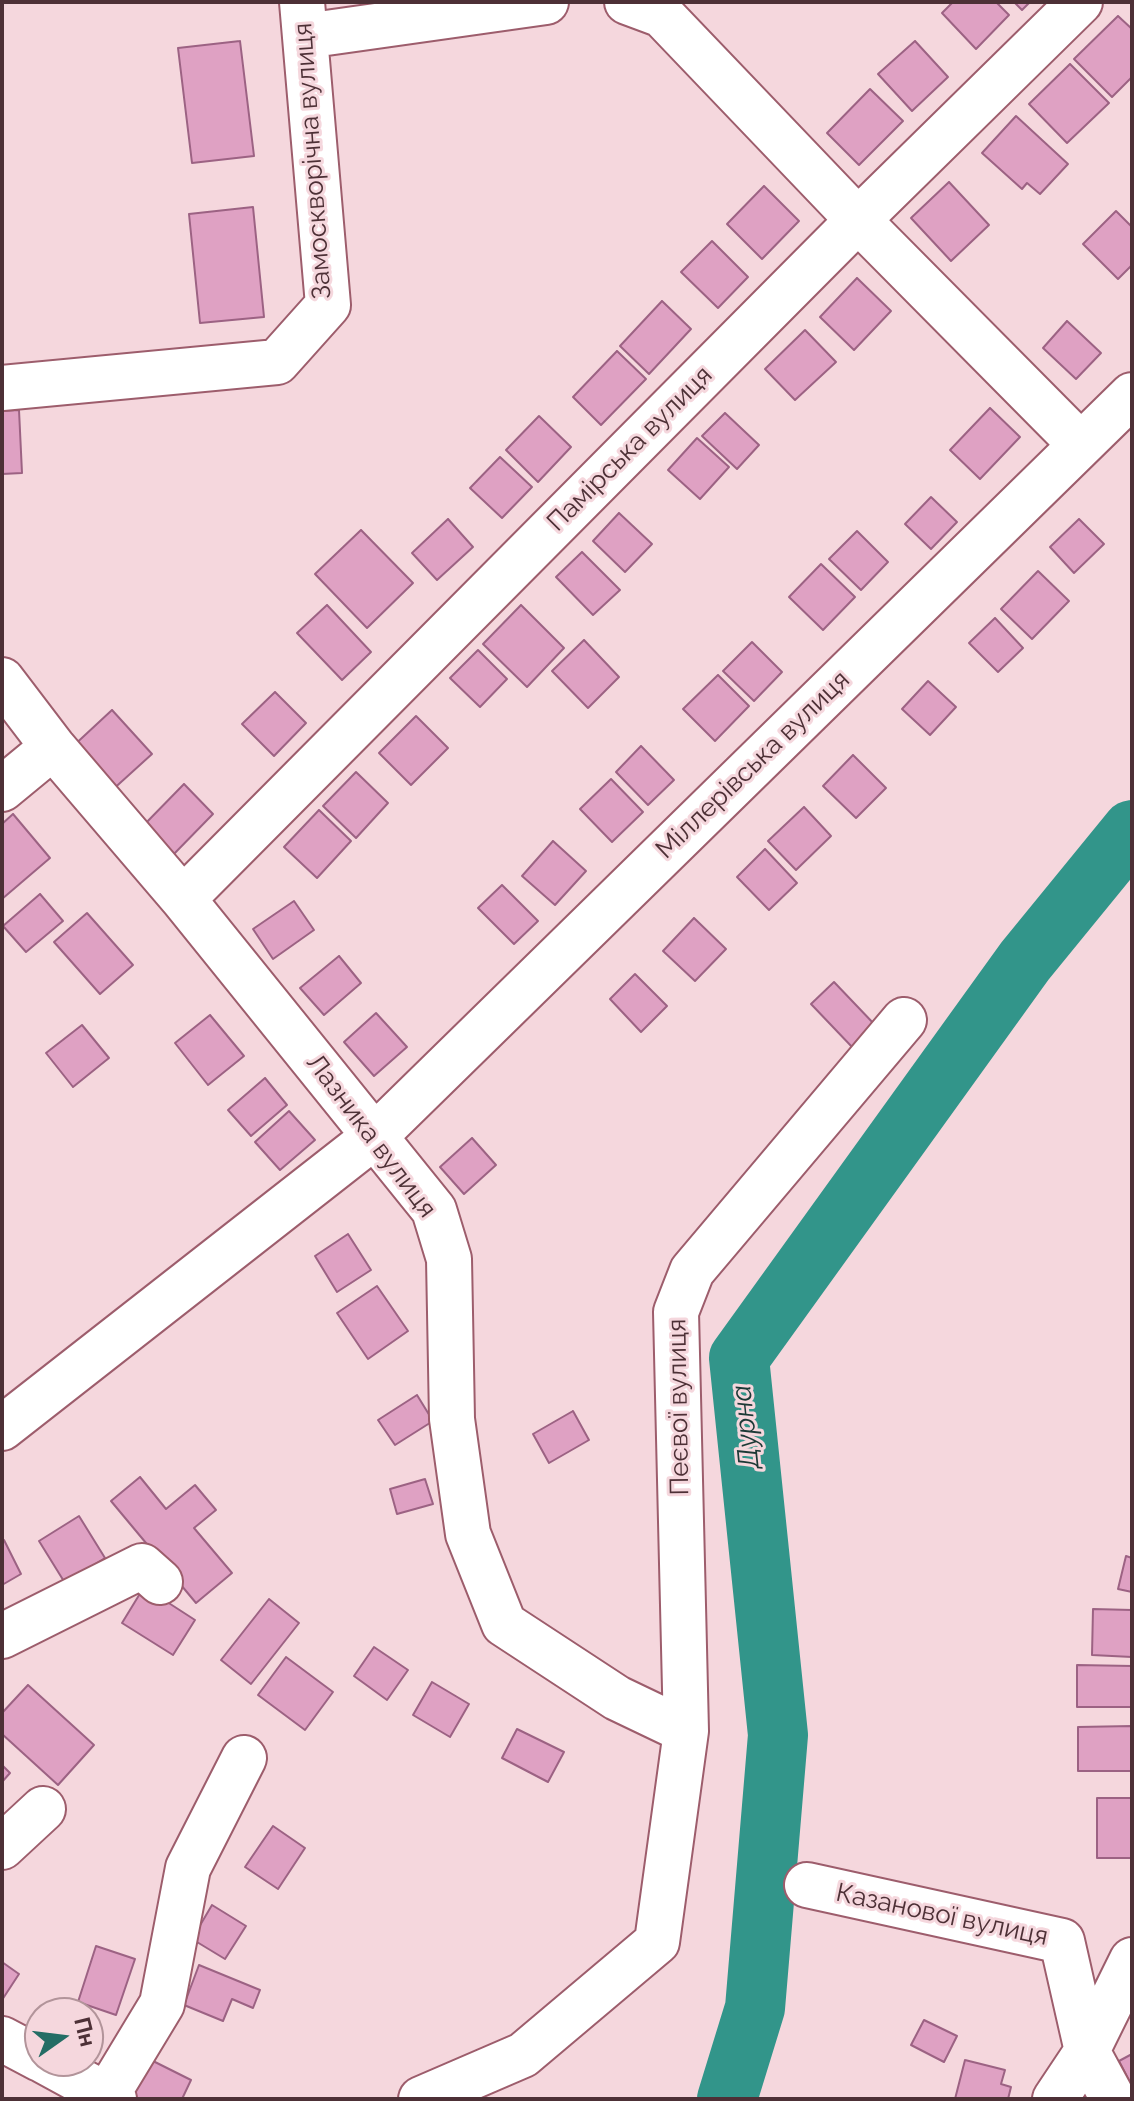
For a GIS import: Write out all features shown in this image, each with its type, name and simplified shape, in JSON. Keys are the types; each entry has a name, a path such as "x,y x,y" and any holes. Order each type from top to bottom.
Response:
{"street":[{"path":"303,19 546,2"},
{"path":"627,2 662,15 858,220 1080,444"},
{"name":"Памірська вулиця","path":"183,899 858,220 1080,2"},
{"name":"Замоскворічна вулиця","path":"2,388 277,362 328,305 303,19"},
{"name":"Міллерівська вулиця","path":"2,1428 375,1136 1132,395"},
{"name":"Лазника вулиця","path":"2,680 53,747 183,899 434,1210 449,1259 452,1419 468,1534 504,1624 617,1698 686,1731"},
{"path":"2,789 53,747"},
{"name":"Пеєвої вулиця","path":"523,2055 657,1942 686,1731 676,1312 692,1271 904,1020"},
{"path":"2,1636 142,1566 160,1582"},
{"path":"73,2077 110,2097 162,2004 188,1868 244,1758"},
{"path":"2,1847 43,1809"},
{"name":"Казанової вулиця","path":"807,1885 1062,1941 1087,2051 1113,2099"},
{"path":"1055,2099 1087,2051 1132,1960"},
{"path":"2,2039 24,2051"},
{"path":"421,2099 523,2055"},
{"path":"503,2099 523,2055"}],"building":[{"path":"953,2 996,2 1009,15 976,49 942,13"},
{"path":"1014,2 1030,2 1022,10"},
{"path":"1118,16 1132,29 1132,77 1112,97 1074,59"},
{"path":"240,41 254,156 192,163 178,48"},
{"path":"915,41 948,77 912,111 878,74"},
{"path":"1070,64 1109,103 1067,143 1029,104"},
{"path":"870,89 903,121 859,165 827,133"},
{"path":"1016,116 1068,164 1040,194 1027,183 1022,189 982,153"},
{"path":"949,182 989,225 951,261 911,218"},
{"path":"764,186 799,221 762,259 727,224"},
{"path":"253,207 264,317 200,323 189,214"},
{"path":"1116,211 1132,227 1132,265 1118,279 1083,244"},
{"path":"712,241 748,277 718,308 681,272"},
{"path":"857,278 891,311 854,350 820,317"},
{"path":"662,301 691,329 649,374 620,346"},
{"path":"1067,321 1101,353 1076,379 1043,348"},
{"path":"805,330 836,362 795,400 765,369"},
{"path":"617,351 646,379 601,425 573,397"},
{"path":"990,408 1020,437 980,479 950,450"},
{"path":"19,410 22,473 2,474 2,411"},
{"path":"725,413 759,445 737,469 702,436"},
{"path":"539,416 571,447 538,482 506,450"},
{"path":"697,438 729,467 700,499 668,470"},
{"path":"500,457 532,487 502,518 470,488"},
{"path":"931,497 957,522 931,549 905,524"},
{"path":"619,513 652,544 625,572 593,541"},
{"path":"448,519 473,547 437,580 412,553"},
{"path":"1079,519 1104,544 1074,573 1050,547"},
{"path":"361,530 413,583 367,628 315,574"},
{"path":"857,531 888,562 861,590 829,559"},
{"path":"582,552 620,590 593,615 556,577"},
{"path":"821,564 855,597 823,630 789,597"},
{"path":"1038,571 1069,601 1032,639 1001,609"},
{"path":"327,605 371,652 342,680 297,633"},
{"path":"521,605 564,648 527,687 483,644"},
{"path":"995,618 1023,648 998,672 969,643"},
{"path":"584,640 619,677 588,708 552,671"},
{"path":"752,642 782,672 754,701 723,671"},
{"path":"478,650 507,679 480,707 450,678"},
{"path":"718,675 749,706 715,741 683,709"},
{"path":"928,681 956,707 930,735 902,709"},
{"path":"275,692 306,723 274,756 242,724"},
{"path":"112,710 152,754 109,793 70,749"},
{"path":"416,716 448,748 411,785 379,753"},
{"path":"641,746 674,780 648,805 616,772"},
{"path":"853,755 886,788 856,818 823,786"},
{"path":"356,772 388,803 356,838 323,806"},
{"path":"611,779 643,812 612,842 580,809"},
{"path":"184,784 213,814 171,857 141,828"},
{"path":"804,807 831,836 796,870 768,841"},
{"path":"319,810 351,841 317,878 284,847"},
{"path":"13,814 50,858 2,899 2,824"},
{"path":"553,841 586,871 555,905 522,876"},
{"path":"765,849 797,883 769,910 737,877"},
{"path":"502,885 538,921 514,944 478,908"},
{"path":"40,894 63,921 26,952 3,926"},
{"path":"294,901 314,930 273,959 253,929"},
{"path":"87,913 133,965 100,994 54,942"},
{"path":"694,918 726,949 695,981 663,951"},
{"path":"339,956 361,983 324,1015 300,988"},
{"path":"635,974 667,1006 641,1032 610,999"},
{"path":"834,982 876,1026 853,1048 811,1004"},
{"path":"376,1013 407,1047 374,1076 344,1042"},
{"path":"210,1015 244,1056 208,1085 175,1043"},
{"path":"82,1025 109,1058 73,1087 46,1053"},
{"path":"265,1078 287,1105 251,1136 228,1110"},
{"path":"289,1111 315,1140 280,1170 255,1142"},
{"path":"472,1138 496,1165 464,1194 440,1167"},
{"path":"348,1234 371,1270 337,1292 315,1256"},
{"path":"377,1286 408,1331 368,1359 337,1313"},
{"path":"417,1395 433,1421 395,1445 378,1420"},
{"path":"573,1411 589,1440 549,1463 533,1434"},
{"path":"140,1477 166,1509 195,1485 216,1510 194,1528 232,1573 196,1603 111,1501"},
{"path":"425,1479 433,1504 397,1514 390,1489"},
{"path":"79,1516 105,1558 65,1583 39,1541"},
{"path":"2,1541 21,1574 2,1585"},
{"path":"1126,1556 1132,1558 1132,1592 1118,1589"},
{"path":"144,1587 195,1620 173,1655 122,1623"},
{"path":"269,1599 299,1623 251,1684 221,1660"},
{"path":"1093,1609 1132,1610 1132,1657 1092,1655"},
{"path":"374,1647 408,1670 387,1700 354,1676"},
{"path":"286,1657 333,1692 305,1730 258,1695"},
{"path":"1077,1665 1132,1666 1132,1707 1077,1707"},
{"path":"432,1682 469,1704 450,1737 413,1715"},
{"path":"28,1685 94,1745 58,1785 2,1734 2,1713"},
{"path":"1132,1726 1132,1771 1078,1771 1078,1727"},
{"path":"517,1729 564,1752 548,1782 502,1758"},
{"path":"2,1765 10,1773 2,1782"},
{"path":"1097,1798 1132,1798 1132,1858 1097,1858"},
{"path":"273,1826 305,1848 278,1889 245,1867"},
{"path":"212,1905 246,1926 225,1959 192,1939"},
{"path":"96,1946 135,1959 116,2015 104,2011 104,1997 80,1997"},
{"path":"2,1962 19,1974 2,2000"},
{"path":"199,1965 260,1990 253,2008 232,1999 223,2021 184,2005"},
{"path":"924,2020 957,2036 944,2062 911,2045"},
{"path":"1132,2054 1132,2086 1119,2061"},
{"path":"147,2058 191,2080 182,2099 127,2099"},
{"path":"965,2060 1005,2070 1001,2084 1011,2087 1008,2099 955,2099"}],"waterway":[{"name":"Дурна","path":"727,2099 755,2008 778,1735 739,1358 1025,961 1132,830"}]}
